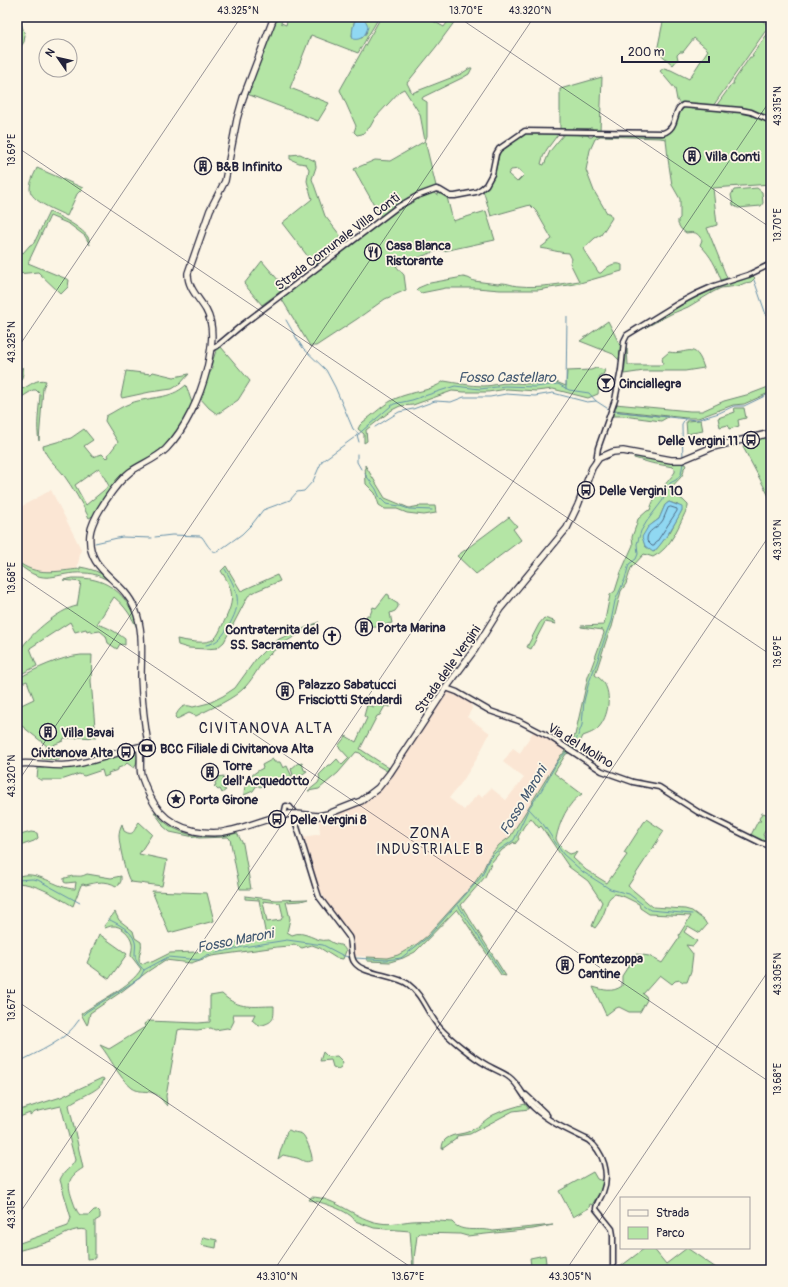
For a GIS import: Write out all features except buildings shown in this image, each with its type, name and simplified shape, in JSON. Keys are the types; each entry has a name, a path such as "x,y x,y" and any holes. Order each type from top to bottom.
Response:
{"main road":[{"path":"17,764 29,763 55,766 71,765 147,744 142,687 141,628 135,607 128,596 118,584 100,568 93,557 90,541 90,529 117,483 132,471 164,450 178,434 188,419 197,398 208,365 212,333 210,320 206,310 189,283 188,273 210,210 225,181 240,109 274,17"},
{"path":"596,461 604,455 618,451 628,451 671,460 685,459 713,447 771,432"},
{"name":"Strada delle Vergini","path":"139,747 141,771 147,790 160,813 175,825 202,832 221,833 269,818 291,814 318,816 328,814 352,806 369,796 378,788 390,773 446,688 475,649 506,602 567,528 596,461"}],"street":[{"name":"Strada Comunale Villa Conti","path":"211,349 217,346 242,325 408,200 422,193 436,189 439,189 450,196 476,192 481,189 492,174 497,150 522,132 663,133 672,127 679,108 684,105 741,110 751,112 771,121"},
{"path":"596,461 598,448 611,410 621,370 624,341 630,333 696,294 714,286 748,275 771,264"},
{"name":"Via del Molino","path":"446,688 490,711 533,728 575,752 609,774 633,782 662,788 698,812 761,843 771,846"},
{"path":"291,814 284,808 287,806 290,807 319,897 349,937 353,961 361,968 401,980 408,985 417,993 434,1020 446,1033 479,1061 510,1078 520,1089 533,1108 547,1118 592,1143 600,1154 606,1168 605,1186 596,1207 597,1212 612,1229 614,1235 613,1270"}],"shaded area":[{"path":"51,490 81,549 77,569 49,572 33,570 17,561 17,509"},
{"path":"445,693 454,693 471,703 472,709 467,717 490,733 476,760 462,782 449,798 464,810 478,794 482,797 491,788 506,800 524,778 503,762 513,748 520,753 534,730 563,747 562,749 564,750 510,837 499,845 489,857 482,872 473,885 427,936 417,944 398,955 387,958 355,956 352,937 319,889 304,837 320,834 319,819 343,812 358,805 380,790 393,774"}],"green space":[{"path":"17,17 19,17 25,35 24,42 17,52"},
{"path":"276,17 283,17 281,23 286,25 287,17 373,17 378,19 358,53 311,35 290,88 329,103 318,121 247,94 249,87 251,89 252,88 250,84 270,36","holes":["357,18 367,32 362,38 352,36 354,22"]},
{"path":"381,17 426,17 444,27 451,17 458,17 407,83 412,93 461,74 472,68 469,74 464,77 423,97 422,99 427,102 427,136 425,141 420,114 404,89 400,91 375,118 370,127 362,134 357,135 354,132 356,126 340,90"},
{"path":"664,17 669,17 675,22 680,17 758,17 769,26 713,106 682,102 680,104 677,100 675,89 660,71 664,68 689,79 708,50 694,38 683,52 680,52 677,55 678,59 673,65 657,51"},
{"path":"771,29 771,119 745,110 716,106 732,84 734,84 733,82 750,57 753,57 752,55"},
{"path":"602,77 600,131 592,131 592,128 590,128 589,131 577,131 575,128 571,130 561,130 560,89"},
{"path":"685,107 718,110 731,114 736,111 753,115 771,123 771,150 767,158 771,160 771,184 713,188 717,225 707,228 727,278 721,280 713,261 700,245 702,240 699,235 694,233 686,233 678,224 678,220 680,218 680,199 672,185 666,139 600,136 595,139 590,150 586,170 594,191 607,213 609,213 612,218 601,235 595,238 583,249 599,273 611,265 616,264 622,265 622,271 580,283 538,290 446,288 421,293 416,290 430,283 463,277 474,281 498,284 505,283 516,286 549,285 579,281 570,263 572,259 569,253 540,248 552,239 536,211 530,205 491,216 483,190 495,172 500,151 524,134 559,133 543,157 541,164 544,165 550,151 564,134 588,135 589,137 594,135 662,136 673,130 681,110","holes":["519,169 524,175 517,182 508,174 511,170"]},
{"path":"425,141 436,186 409,197 381,217 354,169 375,160 390,161"},
{"path":"300,154 315,161 316,167 312,179 325,216 347,244 331,254 331,256 326,258 316,267 282,223 312,199 307,181 309,169 306,164 290,159 290,155"},
{"path":"37,168 83,188 77,194 67,216 34,198 30,189 32,178"},
{"path":"757,188 762,192 763,203 761,206 738,208 733,205 731,195 734,190"},
{"path":"434,191 434,193 438,195 439,192 447,197 453,221 486,211 495,240 444,251 439,250 396,266 404,275 406,290 385,299 316,346 310,346 281,298 332,259 337,259 337,256 396,210 421,196"},
{"path":"49,212 65,219 87,235 90,245 85,236 69,224 50,216 28,263 69,280 68,287 61,294 38,272 17,274 17,249 23,253 30,245 34,243"},
{"path":"262,261 285,288 262,305 244,284"},
{"path":"753,276 755,278 751,282 738,286 721,288 688,307 671,314 633,334 680,306 715,288"},
{"path":"608,321 621,347 619,360 613,354 580,341"},
{"path":"221,347 250,381 238,400 217,414 200,398 209,374 213,368 211,365 216,351"},
{"path":"627,348 628,365 661,365 663,364 662,358 669,352 675,353 694,351 701,359 704,368 685,371 644,371 624,374"},
{"path":"22,367 22,389 36,381 46,381 43,388 39,441 38,424 40,394 36,390 33,390 17,400 17,380 20,378"},
{"path":"596,368 605,370 603,375 600,375 598,382 598,394 588,398 553,389 536,391 507,389 488,392 452,391 413,405 400,406 392,410 366,430 367,441 364,443 364,434 358,429 363,422 393,400 439,385 444,381 469,385 490,386 505,383 534,384 551,380 566,386 567,371 591,370"},
{"path":"126,371 151,374 153,372 174,377 189,374 180,384 172,389 122,398 121,396"},
{"path":"186,385 192,403 172,438 160,449 120,477 113,485 96,512 89,518 63,474 48,457 43,446 71,438 84,429 93,440 84,446 93,457 102,454 106,458 109,457 108,455 118,442 105,421 106,416 131,403 167,395 180,390","holes":["99,468 109,486 86,505 75,485"]},
{"path":"771,386 771,392 744,404 733,405 698,418 614,410 612,408 615,404 702,411 724,401 750,394"},
{"path":"734,408 744,408 746,418 738,420 739,426 729,429 728,425 720,427 718,418 735,412"},
{"path":"612,411 668,417 661,421 623,416 610,416"},
{"path":"701,420 703,431 687,434 686,421"},
{"path":"768,436 769,438 771,437 771,450 765,455 766,461 771,460 771,500 743,447 746,442"},
{"path":"634,455 685,464 686,466 683,474 670,490 683,500 688,507 670,542 660,553 653,557 644,554 631,568 626,584 621,591 612,627 595,675 604,683 608,694 608,706 605,718 597,729 583,736 577,748 566,754 554,773 582,794 572,802 568,808 559,826 556,839 560,846 570,854 577,852 573,858 586,870 607,883 627,855 624,853 646,819 664,831 628,886 653,907 685,909 692,911 704,920 707,925 700,933 688,926 684,932 697,941 693,946 686,945 693,954 691,971 687,982 680,980 675,981 672,984 660,975 643,994 646,996 647,1000 640,1012 629,1012 619,1007 606,1015 593,987 604,990 615,990 622,986 622,976 636,954 649,956 662,963 680,937 679,935 691,916 649,914 640,908 639,904 615,894 609,899 603,915 595,928 592,926 602,902 588,881 569,867 541,826 539,828 531,818 524,826 518,837 519,839 515,844 514,842 502,850 491,863 485,877 461,905 506,976 501,975 457,909 415,952 390,962 367,961 367,957 387,958 398,955 417,944 427,936 473,885 482,872 489,857 499,845 510,837 575,735 588,677 604,633 603,630 581,626 604,625 610,595 615,591 621,572 633,545 632,537 638,519 650,510 657,494 675,472 673,467 634,458","holes":["669,502 678,505 682,510 670,532 654,552 645,546 643,537 652,524 659,519 665,505"]},
{"path":"365,465 385,498 409,508 435,506 436,513 424,515 407,513 397,509 385,509 379,505 375,493 366,484"},
{"path":"509,517 517,526 513,529 521,540 476,574 457,556"},
{"path":"17,561 32,569 47,572 80,569 80,567 86,568 100,573 116,585 101,577 88,573 74,573 43,577 27,571 17,563"},
{"path":"226,566 241,591 277,575 280,581 248,596 224,642 217,648 188,648 178,645 177,639 206,642 211,641 218,635 226,618 232,598 229,586 221,571"},
{"path":"87,578 95,580 104,583 118,592 133,613 138,630 128,612 114,597 97,624 122,636 125,639 125,645 120,644 117,649 108,643 106,636 100,631 93,632 90,630 87,631 86,629 75,632 70,622 30,648 37,666 17,676 17,656 28,640 35,632 61,612 77,606 81,582 63,580"},
{"path":"387,594 389,595 390,599 398,604 395,611 390,613 392,623 375,627 368,625 364,622 367,615 370,615 373,607 376,608"},
{"path":"544,618 554,621 556,624 545,622 531,649 527,647 539,624"},
{"path":"319,622 275,649 263,661 246,686 235,695 196,716 189,713 177,719 175,717 184,706 193,707 209,703 223,696 235,688 256,659 266,649 279,639"},
{"path":"81,655 92,655 91,681 96,738 64,738 63,741 53,745 52,756 59,756 59,760 40,758 39,753 43,753 47,746 22,726 17,728 17,707 34,699 27,681 17,685 17,679 56,661"},
{"path":"391,700 391,704 393,705 390,707 385,706 380,715 377,716 360,749 389,768 387,771 366,759 360,753 356,752 338,773 319,789 308,791 318,783 320,779 319,775 329,765 337,759 342,765 349,758 338,746 346,736 356,742 367,718 364,716 367,705 374,707 377,701 384,704"},
{"path":"134,751 138,753 134,768 127,763 118,768 118,770 108,773 109,775 104,777 102,770 84,776 79,774 61,780 41,780 37,778 38,768 44,768 45,766 51,767"},
{"path":"273,759 274,762 280,762 283,768 287,766 293,779 275,780 260,787 257,785 253,791 244,795 245,786 249,778 263,768 262,765"},
{"path":"298,763 302,763 304,770 307,771 294,778 291,769"},
{"path":"224,776 222,788 226,790 222,793 220,789 218,790 214,786 216,785 215,783 218,779 217,777"},
{"path":"154,812 172,827 192,835 215,837 237,833 243,844 251,889 240,889 230,839 228,837 199,838 170,832 163,826"},
{"path":"762,813 771,815 769,822 771,823 771,834 765,831 763,835 764,838 768,840 771,835 771,844 763,842 751,835 758,821 761,821 759,819"},
{"path":"139,822 152,834 139,854 167,860 162,886 131,882 127,874 120,846 120,830 122,824 124,831 132,833"},
{"path":"31,832 37,833 38,838 17,847 17,836"},
{"path":"87,874 111,878 121,876 121,881 119,885 116,886 101,882 81,885 73,906 40,888 17,883 17,877 32,875 61,886 75,889 76,882 66,883 64,882 64,878"},
{"path":"152,891 207,893 214,921 169,933"},
{"path":"245,896 276,900 308,899 286,902 290,919 287,932 292,935 301,934 319,940 328,940 342,946 346,951 343,959 336,958 312,945 302,948 294,944 289,946 212,956 191,963 165,960 90,1013 87,1025 81,1014 130,982 141,969 131,956 132,943 128,934 119,927 111,926 105,928 104,926 115,912 119,920 133,931 135,938 141,942 139,960 142,964 148,961 152,962 170,953 196,952 266,936 259,900 245,899","holes":["263,901 280,903 283,916 281,920 267,922"]},
{"path":"99,934 127,954 109,979 87,963"},
{"path":"222,994 234,1003 240,1005 274,1006 272,1020 259,1026 252,1020 255,1014 233,1014 234,1021 230,1029 215,1030 211,1028 178,1030 166,1096 167,1106 159,1096 150,1092 135,1090 127,1084 100,1045 109,1049 145,1027 144,1024 148,1021 210,1022 210,996"},
{"path":"323,1052 328,1057 337,1056 343,1062 341,1067 338,1069 333,1067 331,1060 320,1061"},
{"path":"102,1078 104,1079 99,1087 69,1105 83,1168 71,1178 69,1186 71,1195 80,1215 89,1215 94,1210 97,1210 100,1213 100,1218 95,1221 95,1258 87,1259 86,1230 81,1229 68,1232 51,1241 17,1251 17,1244 68,1226 71,1218 60,1180 75,1160 61,1106 35,1112 30,1116 30,1113 17,1118 17,1111 61,1097"},
{"path":"525,1104 529,1109 513,1111 470,1134 457,1136 456,1139 442,1149 443,1142 449,1137 476,1128 497,1113"},
{"path":"289,1130 303,1135 307,1141 312,1160 306,1162 297,1158 283,1155 278,1159 287,1131"},
{"path":"593,1172 597,1179 603,1181 601,1190 592,1205 590,1204 589,1208 573,1217 559,1191"},
{"path":"311,1197 329,1201 363,1218 384,1224 417,1221 442,1221 452,1222 456,1226 466,1229 493,1231 553,1225 533,1229 467,1236 460,1234 420,1233 417,1236 413,1270 410,1231 374,1228 355,1221 352,1217 341,1210 320,1202 309,1200"},
{"path":"203,1237 217,1240 216,1248 201,1245"},
{"path":"644,1249 654,1249 666,1264 686,1249 688,1249 719,1270 616,1270"},
{"path":"545,1255 546,1263 531,1266 530,1258"}],"water":[{"path":"357,18 364,20 368,27 361,38 353,39 352,35 354,22"},
{"path":"669,502 682,507 682,510 673,526 653,552 645,546 642,537 648,527 659,519 665,505"}],"waterway":[{"path":"17,33 19,36 17,41"},
{"path":"754,280 771,329"},
{"path":"566,389 567,317"},
{"path":"286,320 303,348 326,370 353,429 359,434"},
{"name":"Fosso Castellaro","path":"155,537 172,535 200,536 210,549 217,552 242,534 263,510 290,500 297,492 304,491 313,481 322,461 355,437 391,406 455,386 480,389 505,386 535,387 558,384 569,390 589,393 596,401 610,410"},
{"path":"375,427 399,412 413,409 435,401 451,402 464,397 490,397 506,394 535,396 553,393 587,402 596,401"},
{"name":"Fosso Castellaro","path":"613,411 696,420 719,413 734,406 744,406 771,393"},
{"name":"Fosso Maroni","path":"683,458 682,424 685,419"},
{"name":"Fosso Castellaro","path":"357,435 359,442"},
{"path":"357,454 357,462 361,469"},
{"name":"Fosso Maroni","path":"570,748 577,738 582,725 584,701 589,682 611,621 615,601 625,579 629,564 636,559 638,554 637,544 641,531 663,500 670,483 676,480 681,474 683,463"},
{"path":"365,474 376,489 380,498 386,504 409,509 432,510"},
{"name":"Fosso Castellaro","path":"95,543 122,537 152,538"},
{"path":"206,645 213,643 221,637 232,620 237,605 236,592 225,569"},
{"name":"Fosso Maroni","path":"355,958 386,960 401,958 428,937 482,876 489,859 496,852 514,840 529,808 541,791 558,761 568,750"},
{"path":"529,809 543,824 563,854 583,872 610,889 629,894 650,910 692,914"},
{"path":"17,880 38,880 80,903"},
{"path":"458,905 502,973"},
{"path":"108,919 124,928 131,934 135,942 136,959 144,970"},
{"name":"Fosso Maroni","path":"82,1016 140,978 144,970 168,957 199,960 207,955 243,947 287,940 323,945 344,956 350,957"},
{"name":"Fosso Maroni","path":"17,1063 59,1040 73,1028 79,1020"}],"place":[{"name":"Villa Conti","path":"692,156"},
{"name":"B&B Infinito","path":"203,166"},
{"name":"Casa Blanca Ristorante","path":"373,252"},
{"name":"Cinciallegra","path":"606,383"},
{"name":"Delle Vergini 11","path":"751,440"},
{"name":"Delle Vergini 10","path":"586,490"},
{"name":"Porta Marina","path":"364,627"},
{"name":"Contraternita del SS. Sacramento","path":"332,636"},
{"name":"Palazzo Sabatucci Frisciotti Stendardi","path":"285,691"},
{"name":"Villa Bavai","path":"48,732"},
{"name":"BCC Filiale di Civitanova Alta","path":"147,748"},
{"name":"Civitanova Alta","path":"126,752"},
{"name":"Torre dell'Acquedotto","path":"210,772"},
{"name":"Porta Girone","path":"176,799"},
{"name":"Delle Vergini 8","path":"277,819"},
{"name":"Fontezoppa Cantine","path":"565,965"}],"district":[{"name":"CIVITANOVA ALTA","path":"266,728"},
{"name":"ZONA INDUSTRIALE B","path":"430,842"}]}
